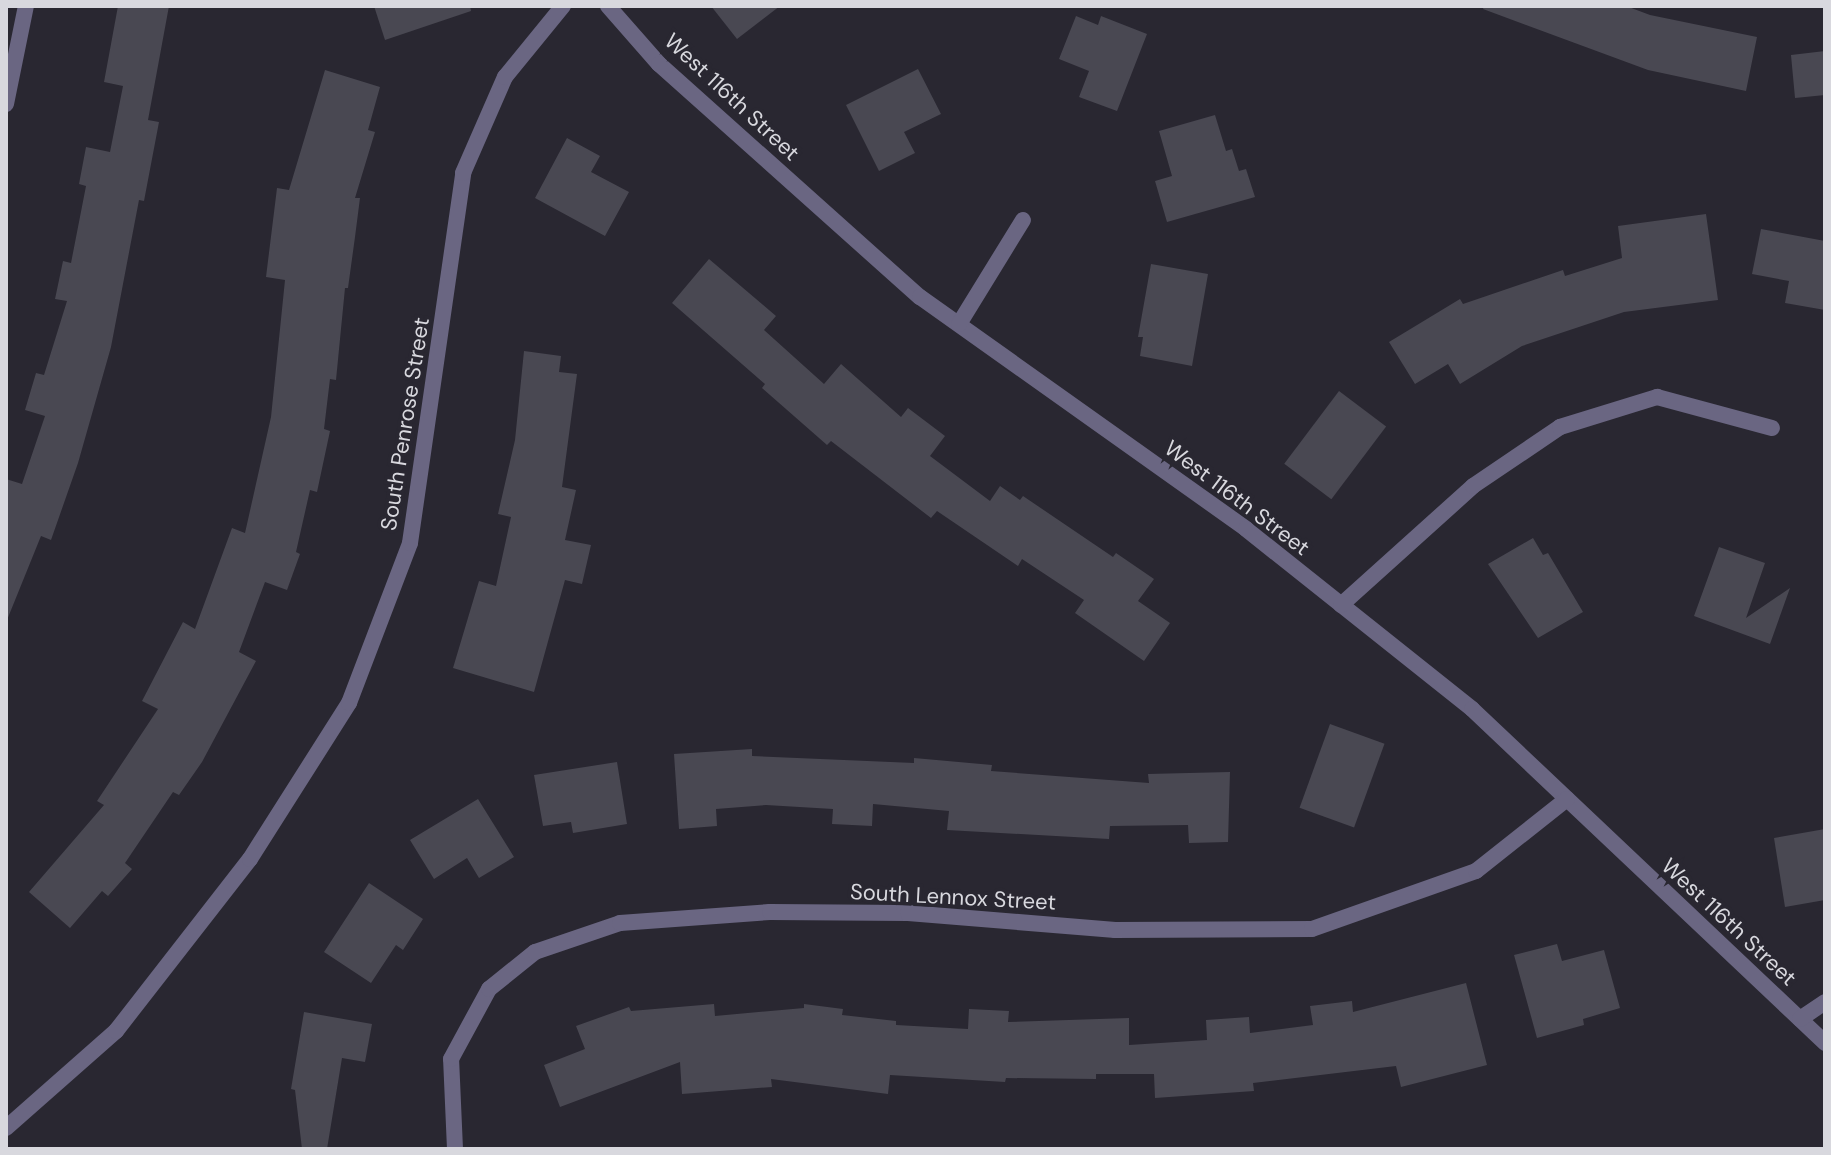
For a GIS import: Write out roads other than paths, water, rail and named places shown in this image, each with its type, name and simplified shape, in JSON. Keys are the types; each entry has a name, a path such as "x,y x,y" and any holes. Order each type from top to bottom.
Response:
{"street":[{"path":"6,104 26,6"},
{"name":"South Penrose Street","path":"6,1128 116,1031 250,859 349,703 410,543 438,366 463,173 505,77 563,6"},
{"name":"West 116th Street","path":"608,6 659,64 920,297 1246,529 1472,709 1825,1043"},
{"path":"959,324 1023,220"},
{"path":"1341,605 1473,486 1560,427 1657,397 1772,428"},
{"name":"South Lennox Street","path":"455,1149 451,1059 489,989 535,952 620,923 770,912 816,912 908,913 1115,930 1312,929 1476,871 1567,799"},
{"path":"1800,1019 1825,1002"}]}
